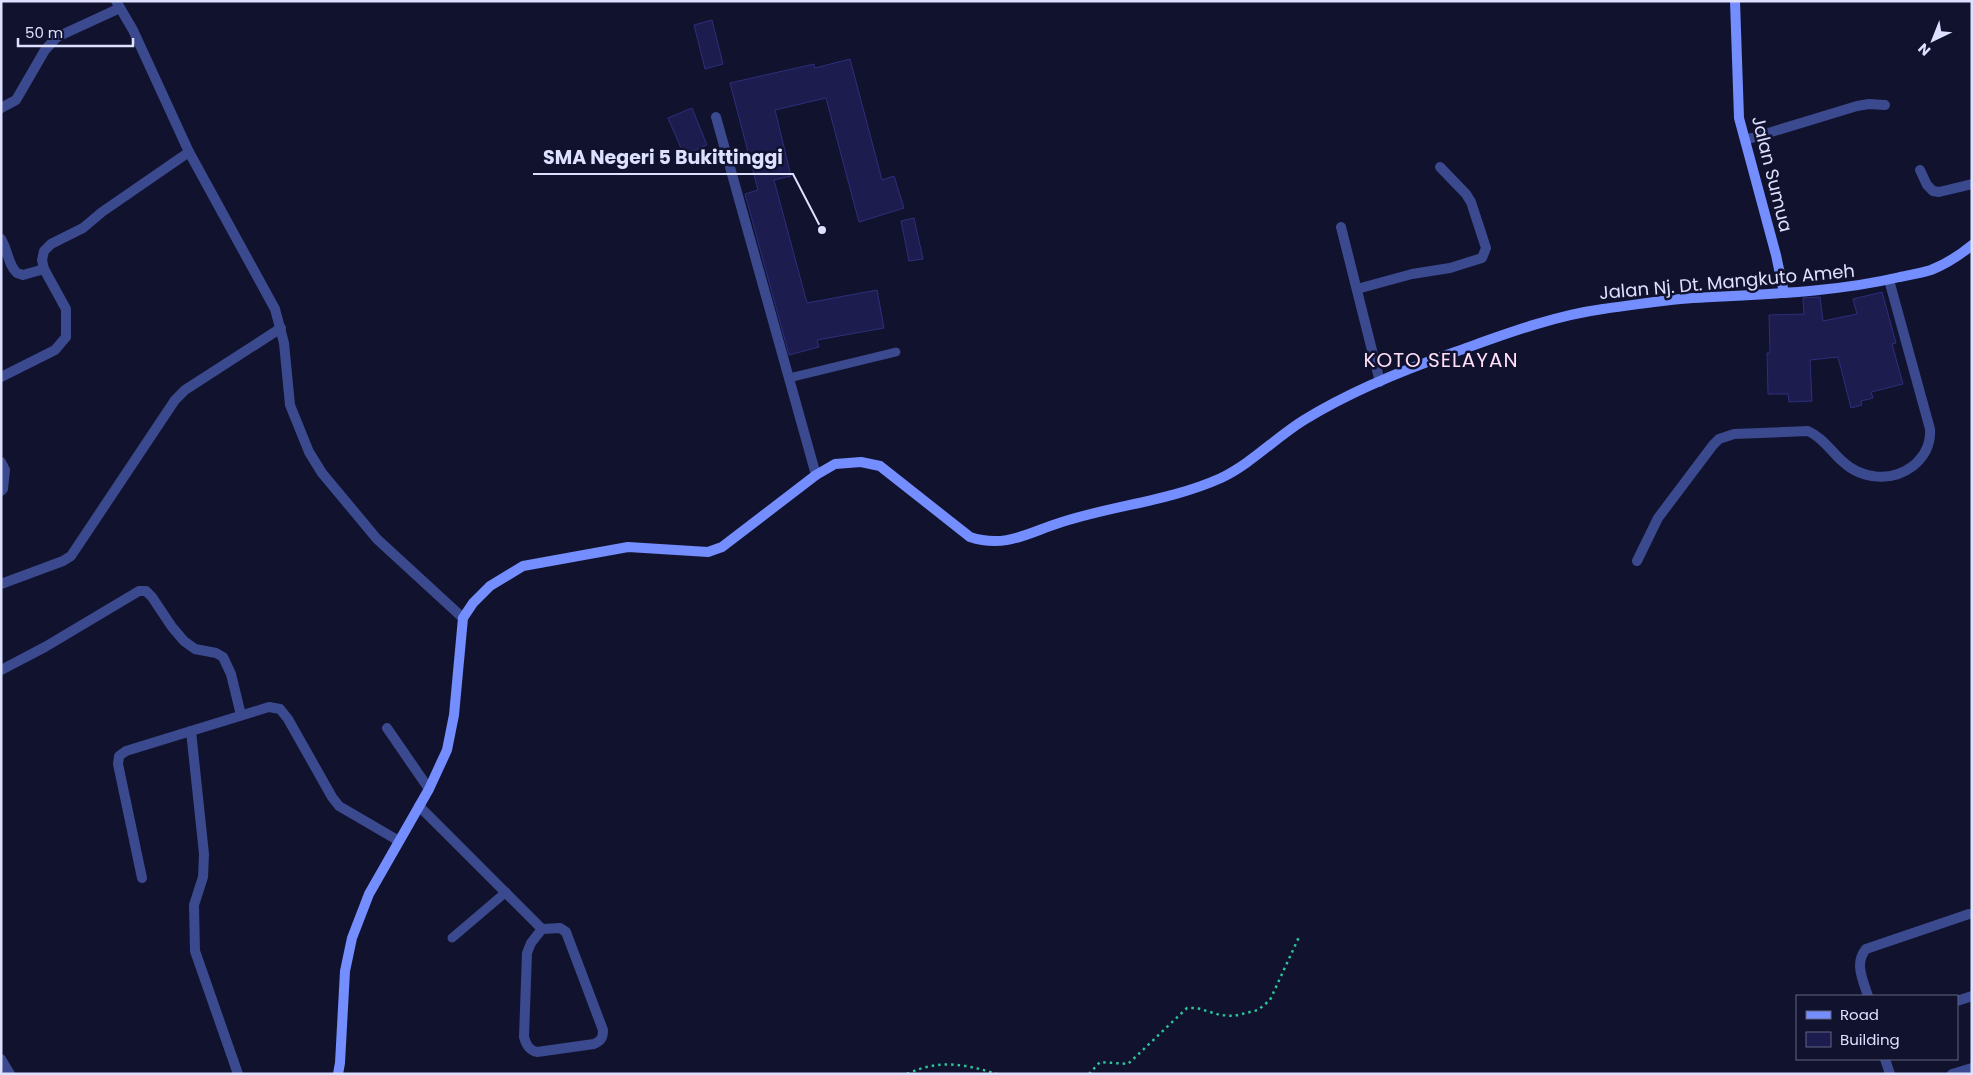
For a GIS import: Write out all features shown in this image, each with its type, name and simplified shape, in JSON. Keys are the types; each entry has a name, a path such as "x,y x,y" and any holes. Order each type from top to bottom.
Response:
{"street":[{"name":"Jalan Sumua","path":"1736,1 1739,118 1776,255 1784,292"},
{"path":"1,108 16,100 45,50 57,37 118,5 133,30 189,152 275,309 284,343 290,405 300,433 322,473 377,539 463,618 454,715 447,750 429,789 369,894 352,938 345,971 338,1074"},
{"path":"1745,140 1857,106 1869,104 1885,106"},
{"path":"716,117 816,475"},
{"path":"1,378 55,350 66,337 66,309 44,269 42,260 44,251 51,244 83,228 102,212 189,152"},
{"path":"1357,290 1412,274 1450,268 1482,258 1486,248 1471,202 1466,194 1440,167"},
{"path":"1920,170 1927,186 1933,191 1939,192 1972,184"},
{"path":"1341,227 1380,382"},
{"path":"1,239 7,248 11,264 17,273 23,275 44,269"},
{"name":"Jalan Nj. Dt. Mangkuto Ameh","path":"463,618 473,603 490,586 523,566 628,547 708,552 722,547 816,475 835,464 861,462 880,466 965,533 984,541 1003,542 1026,536 1060,522 1104,510 1158,500 1200,487 1246,464 1302,421 1347,396 1441,357 1534,324 1599,309 1688,298 1855,287 1930,270 1960,255 1972,245"},
{"path":"1637,561 1658,518 1713,444 1726,436 1734,434 1808,431 1816,434 1849,467 1874,477 1889,477 1903,472 1915,464 1928,448 1931,440 1930,429 1889,280"},
{"path":"1,584 72,556 175,400 185,390 281,328"},
{"path":"1,462 5,470 3,489 1,491"},
{"path":"1,670 139,591 146,591 152,596 172,627 184,641 194,649 216,653 223,657 231,674 241,715"},
{"path":"142,878 118,764 118,756 126,751 269,707 280,709 288,719 332,798 339,806 399,841"},
{"path":"387,728 429,789"},
{"path":"191,731 204,854 203,877 194,905 194,951 238,1074"},
{"path":"419,806 542,929 560,928 569,937 603,1030 603,1037 599,1042 537,1052 532,1051 526,1045 524,1037 527,953 531,943 542,929"},
{"path":"1868,995 1859,964 1860,956 1866,949 1969,914"},
{"path":"1958,1001 1972,996"},
{"path":"1,1059 10,1074"},
{"path":"1886,1060 1890,1074"},
{"path":"1952,1074 1972,1068"}],"lane":[{"path":"789,378 896,352"},
{"path":"452,938 506,892"}],"path":[{"path":"1089,1074 1100,1062 1128,1064 1187,1008 1197,1008 1234,1016 1264,1007 1270,1000 1299,937"},
{"path":"907,1074 930,1066 950,1064 962,1064 997,1074"}],"building":[{"path":"712,20 723,64 705,69 694,25"},
{"path":"850,59 882,180 894,176 904,208 859,222 826,98 775,110 791,176 774,180 807,303 877,290 884,328 817,340 819,347 789,355 745,194 758,190 730,83 814,64 815,68"},
{"path":"692,108 707,145 684,155 668,118"},
{"path":"914,218 923,259 909,261 901,221"},
{"path":"1882,292 1896,343 1892,344 1903,384 1871,392 1873,398 1861,401 1862,405 1851,408 1838,357 1810,360 1812,401 1789,402 1788,394 1768,394 1767,353 1770,353 1769,315 1804,314 1803,298 1820,297 1823,321 1857,314 1853,299"}],"place":[{"name":"SMA Negeri 5 Bukittinggi","path":"822,230"}],"district":[{"name":"KOTO SELAYAN","path":"1441,360"}]}
